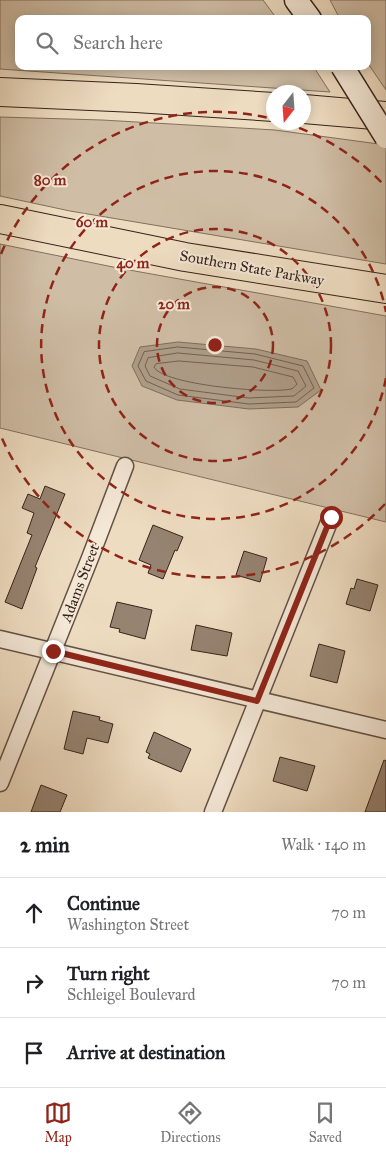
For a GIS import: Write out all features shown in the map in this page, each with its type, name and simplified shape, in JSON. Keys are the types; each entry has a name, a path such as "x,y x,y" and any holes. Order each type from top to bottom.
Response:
{"highway":[{"path":"0,92 266,106"},
{"path":"311,110 386,116"},
{"name":"Southern State Parkway","path":"0,219 184,256 386,289"}],"main road":[{"path":"296,0 307,15"},
{"path":"344,70 386,137"}],"street":[{"name":"Adams Street","path":"0,783 125,466"},
{"path":"213,812 331,517"},
{"path":"0,639 386,730"}],"shaded area":[{"path":"0,0 263,0 274,15 15,15 15,70 316,70 330,92 311,91 311,85 266,85 266,88 0,69"},
{"path":"330,0 386,0 386,90 371,68 371,15 338,15"},
{"path":"0,117 102,120 275,130 386,145 386,264 70,211 0,196"},
{"path":"0,244 118,268 386,316 386,522 0,428"}],"water":[{"path":"178,342 256,349 307,361 321,390 298,407 249,409 177,400 142,386 132,366 140,347"}],"building":[{"path":"45,486 65,494 35,567 37,568 22,609 5,602 32,535 27,533 34,513 22,508 28,494 40,499"},
{"path":"153,525 183,537 177,551 175,550 163,579 148,573 151,565 139,560"},
{"path":"244,551 267,558 260,582 236,575"},
{"path":"357,579 378,585 370,611 346,604 351,588 354,589"},
{"path":"117,602 152,610 145,639 119,632 120,629 110,627"},
{"path":"196,625 232,633 227,656 191,650"},
{"path":"319,644 345,651 337,683 310,676"},
{"path":"73,711 100,717 99,720 113,724 108,743 87,738 83,754 64,749"},
{"path":"154,732 191,749 181,772 148,758 150,754 146,752"},
{"path":"280,757 315,766 307,791 273,781"},
{"path":"384,760 386,761 386,812 365,812"},
{"path":"41,785 67,795 60,812 31,812"}],"route":[{"path":"53,651 257,701 331,517"}]}
